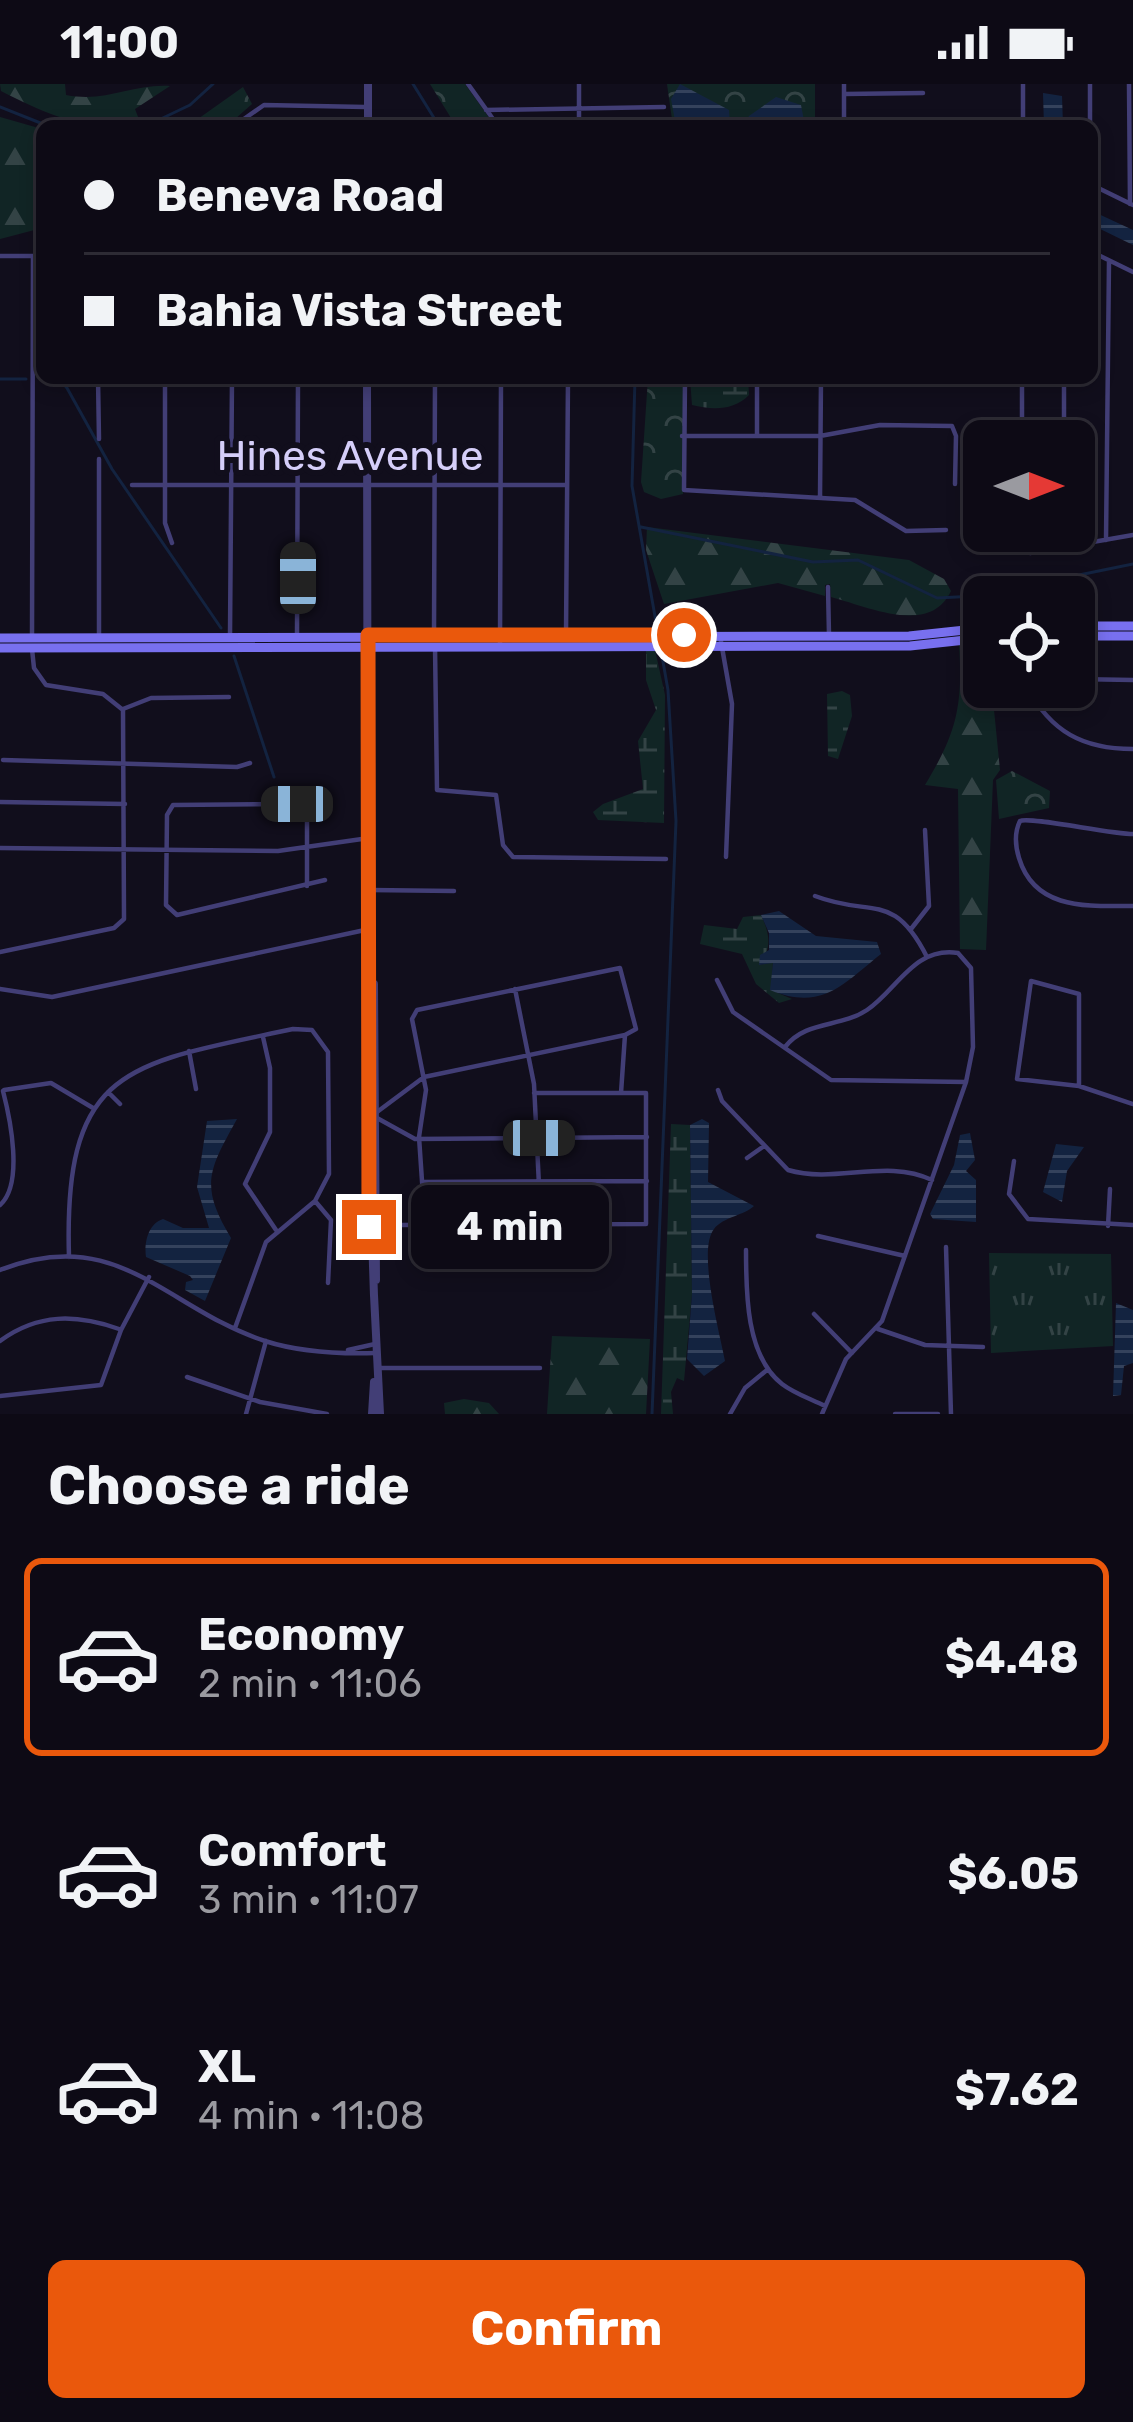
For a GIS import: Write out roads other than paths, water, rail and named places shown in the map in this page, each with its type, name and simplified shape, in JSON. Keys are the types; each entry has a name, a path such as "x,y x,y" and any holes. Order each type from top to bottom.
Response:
{"main road":[{"path":"1095,626 1133,626"},
{"path":"829,641 963,630"},
{"path":"230,639 297,635 368,640"},
{"path":"500,640 566,635 640,639"},
{"path":"1095,636 1133,636"},
{"path":"0,638 32,643"},
{"path":"0,648 32,643 230,639 963,638"}],"street":[{"path":"368,84 368,120"},
{"path":"468,84 494,120"},
{"path":"579,84 579,120"},
{"path":"844,84 844,120"},
{"path":"1022,120 1023,84"},
{"path":"1090,84 1090,120"},
{"path":"1098,188 1131,204 1129,84"},
{"path":"844,94 923,93"},
{"path":"241,120 264,105 368,107"},
{"path":"486,110 664,107"},
{"path":"1098,255 1133,272"},
{"path":"0,256 33,256 34,668 46,685 103,694 122,710 126,766 121,925 0,952"},
{"path":"1106,540 1109,261"},
{"path":"98,384 99,439"},
{"path":"165,384 164,485 172,543"},
{"path":"230,639 232,384"},
{"path":"297,635 298,384"},
{"path":"368,384 376,1414"},
{"path":"435,384 437,790 496,795 506,853 518,858 667,859"},
{"path":"500,640 501,384"},
{"path":"566,635 568,384"},
{"path":"685,384 684,490 858,501 907,531 946,530"},
{"path":"757,384 757,436"},
{"path":"820,384 820,499"},
{"path":"1022,384 1022,420"},
{"path":"1064,384 1064,420"},
{"path":"682,436 820,436 880,425 948,425 956,433 955,484"},
{"path":"99,459 99,642"},
{"name":"Hines Avenue","path":"132,485 567,485"},
{"path":"1095,542 1133,535"},
{"path":"828,586 829,641"},
{"path":"720,640 732,704 726,857"},
{"path":"1095,679 1133,680"},
{"path":"122,710 151,698 229,697"},
{"path":"1039,708 1067,735 1101,748 1133,749"},
{"path":"2,760 126,766 250,763"},
{"path":"0,802 125,804"},
{"path":"324,809 300,804 176,804 168,811 166,905 173,914 325,880"},
{"path":"307,809 308,886"},
{"path":"1133,834 1086,832 1033,816 1023,818 1017,827 1017,849 1027,876 1042,892 1074,905 1133,906"},
{"path":"911,929 929,906 925,830"},
{"path":"0,848 278,851 369,838"},
{"path":"370,890 454,891"},
{"path":"815,896 885,907 911,929 927,957"},
{"path":"0,989 52,997 371,929"},
{"path":"746,1250 752,1321 767,1370 823,1410 852,1353 878,1329 966,1082 973,1047 971,968 958,953 927,957 894,980 870,1008 844,1023 806,1028 784,1047"},
{"path":"374,1115 424,1077 625,1035 636,1028 620,968 413,1014 424,1077 419,1137 425,1225"},
{"path":"717,980 733,1012 837,1082 966,1082"},
{"path":"1079,1086 1079,994 1034,981 1026,986 1017,1079 1079,1086 1133,1104"},
{"path":"515,989 539,1138 541,1226"},
{"path":"69,1257 70,1166 93,1108 108,1092 141,1066 188,1051 303,1028 318,1034 327,1046 330,1162 314,1201 276,1230 262,1250 235,1328"},
{"path":"621,1093 625,1035"},
{"path":"262,1036 270,1068 270,1132 245,1184 276,1230"},
{"path":"188,1051 196,1089"},
{"path":"0,1204 10,1190 10,1127 1,1091 51,1083 93,1108"},
{"path":"718,1090 783,1167 848,1175 896,1169 932,1180"},
{"path":"108,1092 120,1104"},
{"path":"402,1226 646,1224 646,1093 534,1093"},
{"path":"374,1115 419,1137 647,1137"},
{"path":"747,1158 764,1146"},
{"path":"1014,1161 1009,1194 1022,1215 1039,1222 1133,1225"},
{"path":"422,1182 647,1180"},
{"path":"1108,1226 1110,1189"},
{"path":"314,1201 331,1220 328,1283"},
{"path":"818,1236 904,1256"},
{"path":"946,1247 951,1414"},
{"path":"0,1270 69,1257 108,1261 149,1277 266,1341 375,1349"},
{"path":"0,1396 101,1384 121,1330 149,1277"},
{"path":"814,1315 852,1353"},
{"path":"0,1341 54,1318 87,1319 121,1330"},
{"path":"878,1329 952,1347 983,1347"},
{"path":"246,1414 266,1341"},
{"path":"375,1369 540,1368"},
{"path":"730,1414 748,1384 767,1370"},
{"path":"188,1377 248,1398 326,1414"},
{"path":"896,1414 938,1414"}],"water":[{"path":"680,84 729,110 730,120 675,120 671,99"},
{"path":"1043,93 1062,96 1063,120 1044,120"},
{"path":"776,97 801,105 804,120 747,120"},
{"path":"1098,214 1133,230 1133,245 1098,228"},
{"path":"779,911 816,936 877,942 881,954 844,984 819,996 804,998 770,990 773,963 759,965 760,955 769,950 769,933 761,915"},
{"path":"237,1119 214,1165 211,1191 231,1238 205,1301 185,1290 186,1282 193,1280 190,1276 146,1257 147,1240 163,1219 183,1228 209,1228 197,1187 207,1121"},
{"path":"702,1119 709,1123 708,1182 754,1206 718,1225 709,1240 709,1273 725,1361 704,1376 687,1359 692,1294 690,1125"},
{"path":"970,1133 975,1160 966,1171 976,1180 976,1222 933,1219 930,1214 954,1165 960,1135"},
{"path":"1056,1144 1084,1147 1067,1171 1062,1202 1043,1192"},
{"path":"1116,1303 1133,1310 1133,1363 1124,1366 1121,1395 1113,1396"}],"waterway":[{"path":"159,120 190,105 213,84"},
{"path":"413,84 435,120"},
{"path":"0,107 36,121"},
{"path":"0,379 26,379"},
{"path":"64,384 112,469 221,628"},
{"path":"635,384 632,486 668,690 676,821 652,1414"},
{"path":"641,527 813,562 858,560 937,598 976,596 1133,564"},
{"path":"234,656 274,777"}]}
